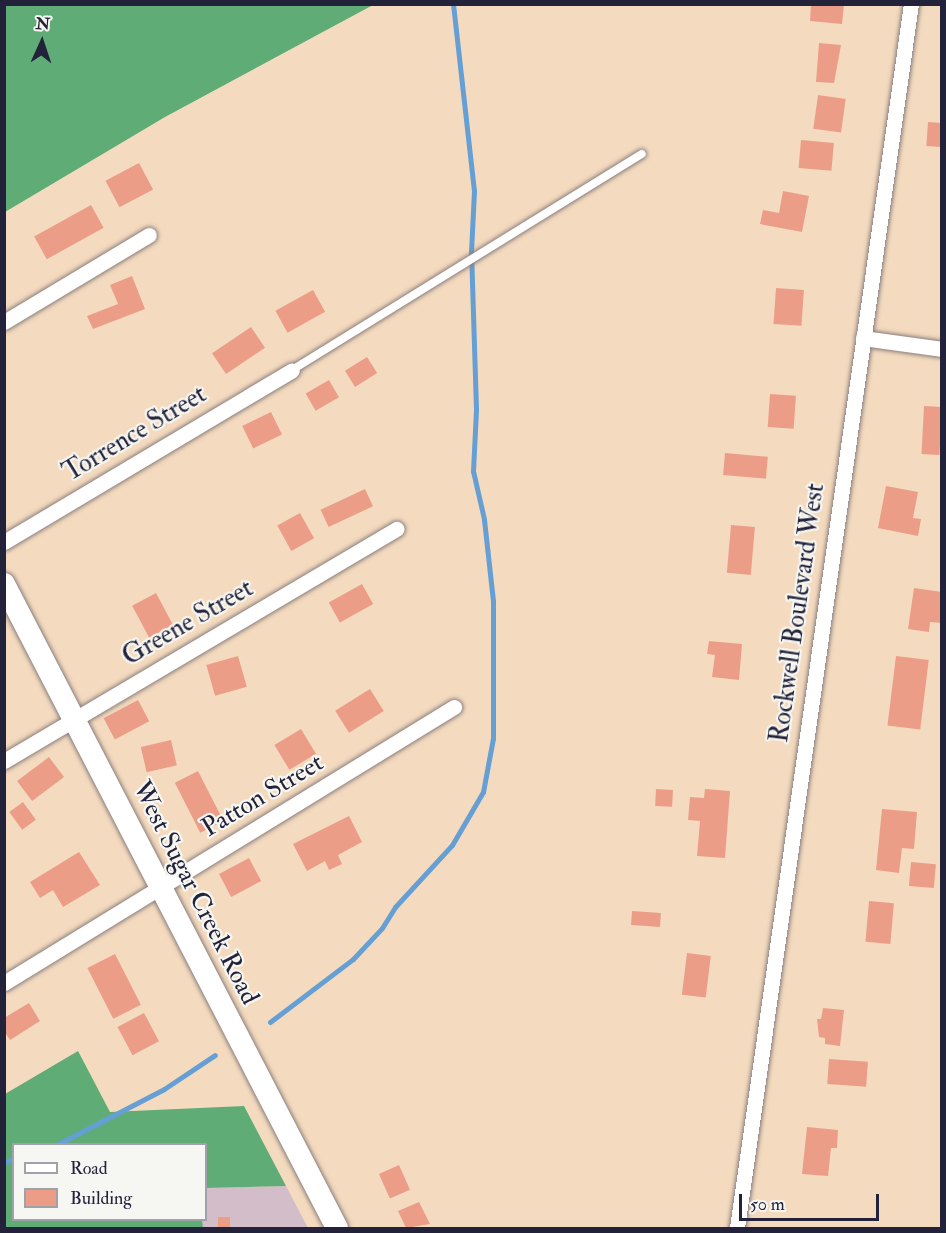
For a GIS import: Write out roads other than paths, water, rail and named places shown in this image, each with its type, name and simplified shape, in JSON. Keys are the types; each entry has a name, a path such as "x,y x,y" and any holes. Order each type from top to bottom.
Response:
{"main road":[{"name":"West Sugar Creek Road","path":"4,584 337,1228"}],"street":[{"name":"Rockwell Boulevard West","path":"737,1228 911,4"},
{"path":"4,322 149,235"},
{"path":"863,338 942,349"},
{"name":"Torrence Street","path":"4,542 292,370"},
{"name":"Greene Street","path":"4,761 397,529"},
{"name":"Patton Street","path":"4,983 454,707"}],"lane":[{"path":"292,370 642,154"}],"waterway":[{"path":"270,1022 353,959 382,928 395,907 452,845 483,792 493,738 493,601 484,519 473,471 476,409 471,252 474,191 453,4"},
{"path":"60,1143 164,1089 215,1055"},
{"path":"4,1162 12,1160"}]}
